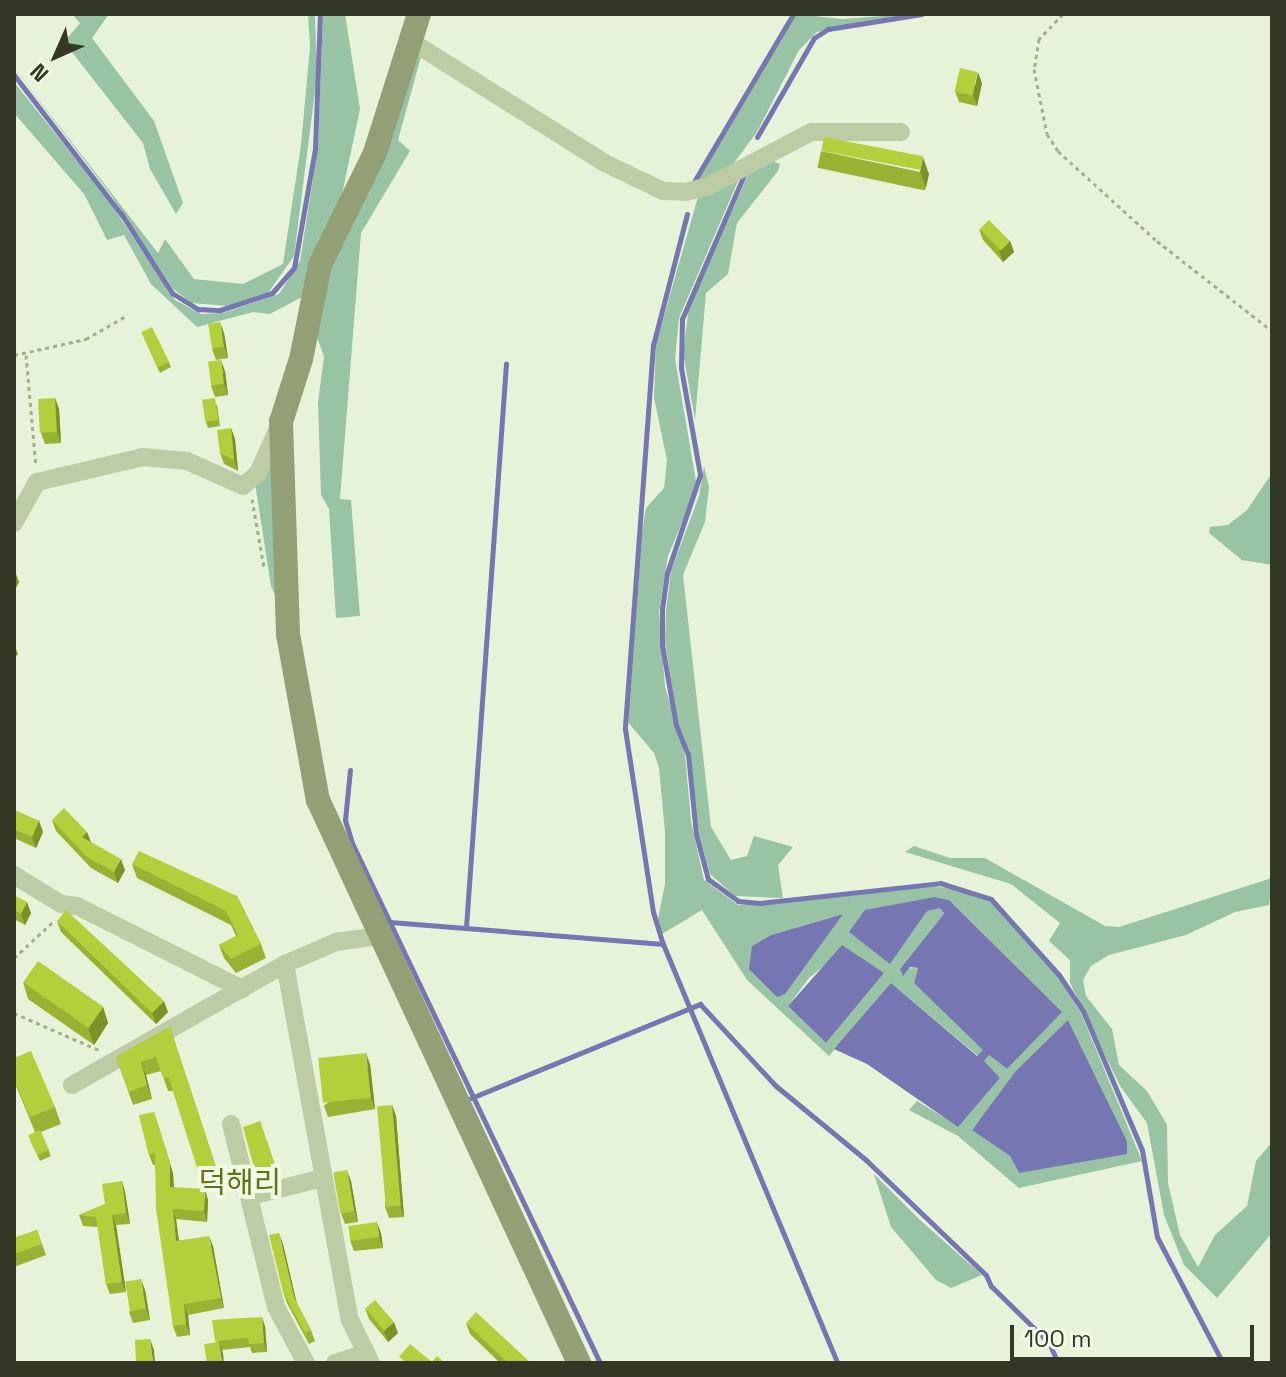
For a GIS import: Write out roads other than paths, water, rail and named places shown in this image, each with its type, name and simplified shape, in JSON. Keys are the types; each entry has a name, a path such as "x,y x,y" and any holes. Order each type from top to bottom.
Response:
{"street":[{"path":"14,523 37,482 143,457 187,461 243,486 258,473 281,422 301,359 320,265 375,153 419,14"},
{"path":"409,40 605,163 663,191 686,192 709,186 811,132 901,132"},
{"path":"281,422 288,634 311,777 379,936 579,1363"},
{"path":"14,875 68,905 242,989"},
{"path":"72,1085 285,964 336,942 379,936"},
{"path":"285,964 350,1320 367,1358 335,1363"},
{"path":"231,1124 276,1307 306,1363"},
{"path":"251,1196 323,1178"}],"water":[{"path":"935,897 949,900 1062,1012 1007,1069 989,1055 984,1061 1000,1078 958,1127 867,1064 834,1049 891,983 977,1056 983,1050 914,983 918,968 910,967 903,976 900,969 944,913 940,908 927,911 890,964 849,932 865,910"},
{"path":"843,914 785,994 777,997 749,969 752,946 771,935"},
{"path":"842,945 884,973 826,1043 788,1006"},
{"path":"1068,1020 1127,1141 1127,1154 1019,1173 1010,1156 972,1130 1016,1071"}],"waterway":[{"path":"14,75 122,215 172,293 198,309 220,310 272,293 294,268 315,149 320,14"},
{"path":"692,185 793,14"},
{"path":"757,137 814,38 828,29 922,14"},
{"path":"744,175 682,319 681,368 700,475 667,573 662,610 662,645 676,725 688,754 696,834 708,879 738,901 760,903 940,883 991,899 1059,975 1083,1011 1142,1150 1157,1237 1223,1363"},
{"path":"687,214 653,345 625,729 653,912 663,944 837,1363"},
{"path":"466,927 506,363"},
{"path":"350,770 345,820 352,843 600,1363"},
{"path":"390,922 663,944"},
{"path":"471,1098 700,1004 776,1086 866,1160 986,1275 991,1286 1049,1343 1058,1363"}],"district":[{"name":"덕해리","path":"240,1183"}]}
